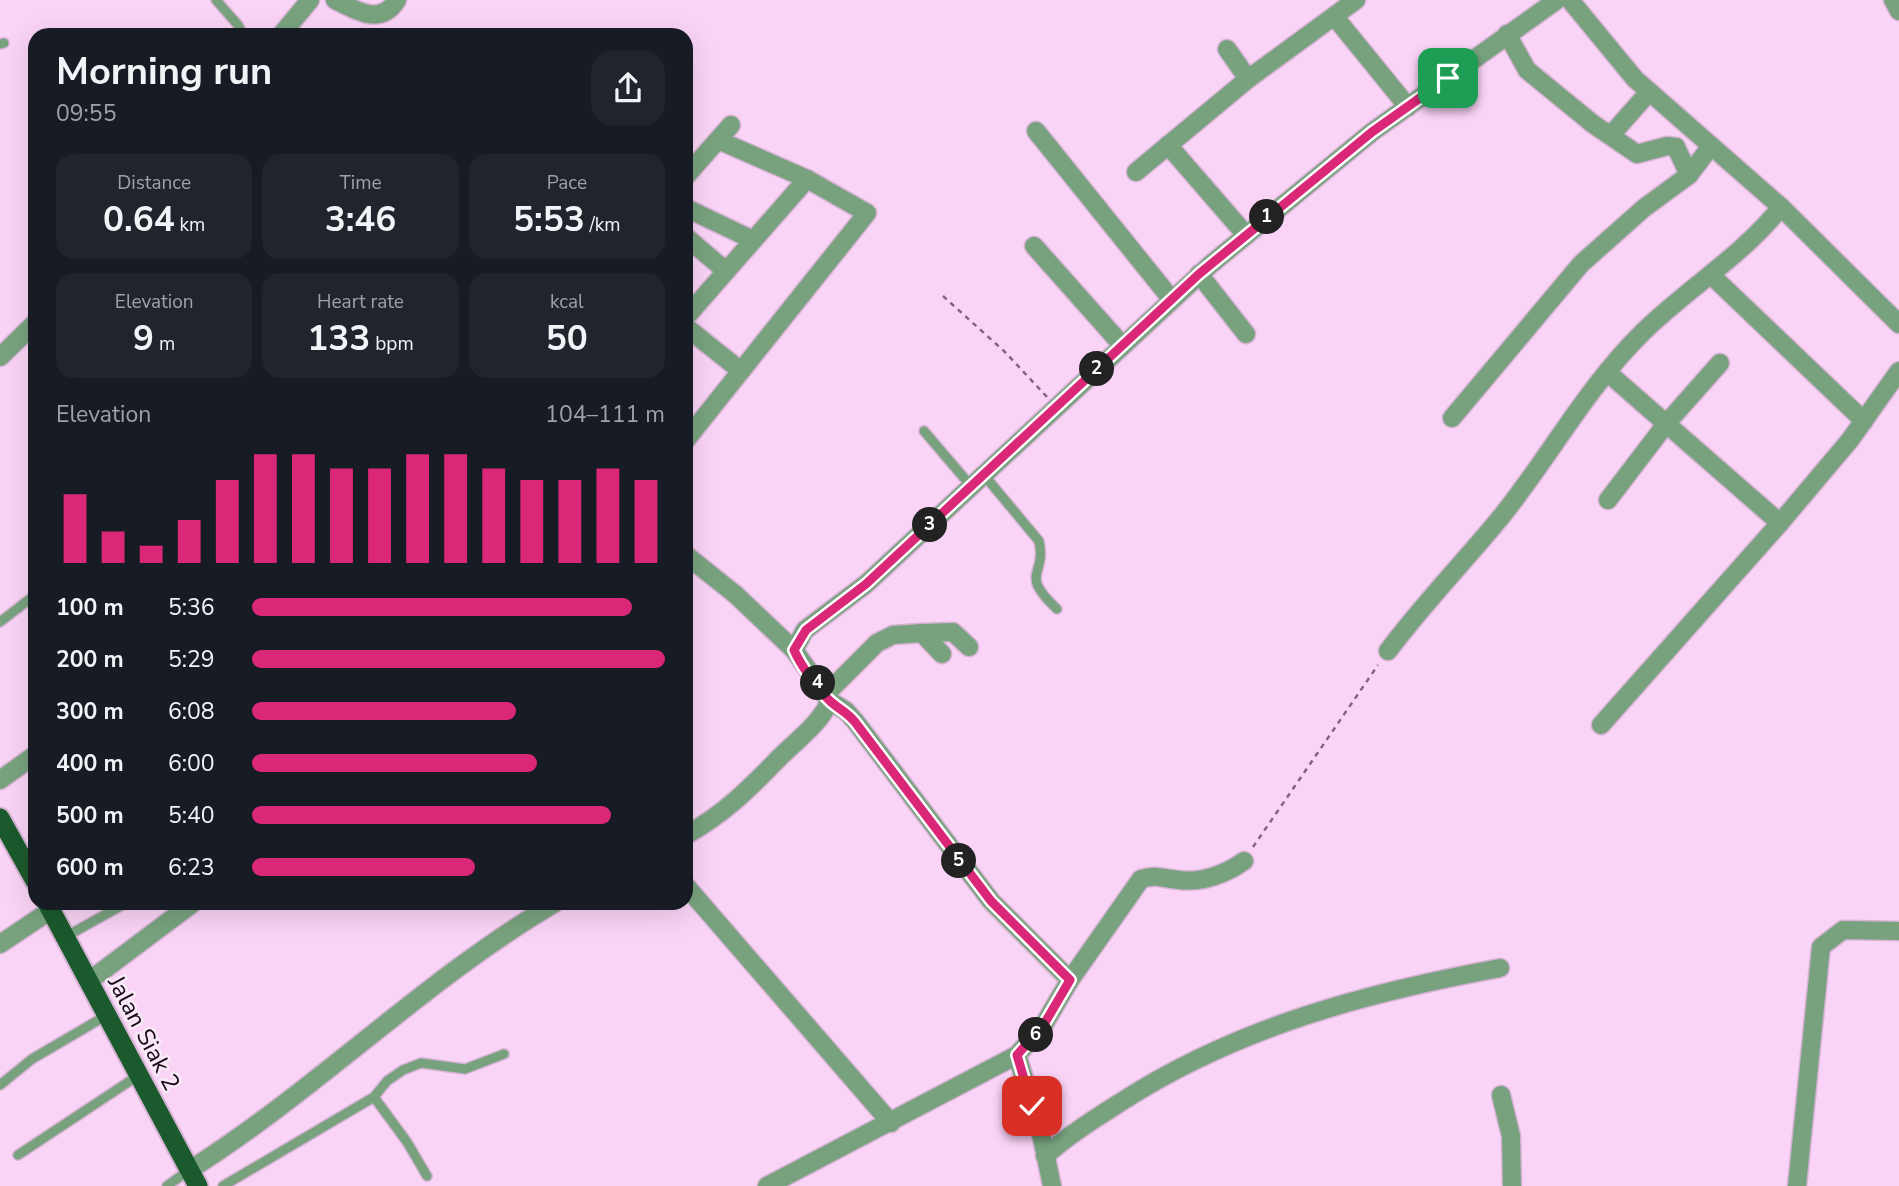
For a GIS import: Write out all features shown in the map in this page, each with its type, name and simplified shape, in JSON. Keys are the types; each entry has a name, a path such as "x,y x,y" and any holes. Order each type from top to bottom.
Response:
{"highway":[{"path":"0,818 28,868"},
{"name":"Jalan Siak 2","path":"51,910 193,1178"}],"street":[{"path":"287,28 310,0"},
{"path":"335,0 363,15 380,15 392,8 397,0"},
{"path":"1136,172 1248,79 1356,0"},
{"path":"794,650 806,630 857,592 1199,274 1372,132 1557,0"},
{"path":"1570,0 1634,79 1781,207 1899,324"},
{"path":"1334,16 1408,107"},
{"path":"1507,34 1527,70 1637,154 1667,146 1676,147 1689,175"},
{"path":"1227,49 1248,79"},
{"path":"1611,135 1649,92"},
{"path":"693,168 731,125"},
{"path":"1036,131 1171,300"},
{"path":"693,425 741,371 866,216 864,208 718,139"},
{"path":"1168,145 1246,234"},
{"path":"1452,418 1581,264 1644,208 1689,175 1711,146"},
{"path":"693,309 807,180"},
{"path":"1388,651 1416,614 1500,517 1578,407 1608,372 1644,332 1764,229 1781,207"},
{"path":"693,211 753,240"},
{"path":"693,243 726,271"},
{"path":"1034,246 1122,345"},
{"path":"1199,274 1246,334"},
{"path":"1711,275 1864,421"},
{"path":"0,357 28,330"},
{"path":"693,333 741,371"},
{"path":"1608,500 1666,424 1720,363"},
{"path":"1608,372 1780,523"},
{"path":"1601,724 1780,523 1864,421 1899,372"},
{"path":"693,561 736,595 794,650 827,698 846,711 855,722 991,901 1070,980"},
{"path":"922,632 942,654"},
{"path":"693,831 753,787 813,727 827,698 877,643 893,635 953,632 970,647"},
{"path":"0,780 28,760"},
{"path":"767,1186 1017,1055 1043,1026 1070,980 1141,879 1156,874 1181,881 1216,876 1244,861"},
{"path":"693,894 891,1123"},
{"path":"0,944 45,910"},
{"path":"89,981 184,910"},
{"path":"193,1178 271,1113 486,947 542,910"},
{"path":"1797,1186 1821,947 1843,930 1899,931"},
{"path":"1045,1156 1082,1125 1183,1065 1228,1043 1345,1001 1419,983 1500,968"},
{"path":"1017,1055 1052,1186"},
{"path":"1501,1095 1511,1136 1512,1186"}],"lane":[{"path":"216,0 240,28"},
{"path":"924,431 1039,541 1035,580 1040,593 1057,609"},
{"path":"0,622 28,600"},
{"path":"65,937 113,910"},
{"path":"0,1085 32,1059 107,1014"},
{"path":"223,1186 374,1097 387,1081 403,1070 421,1063 466,1069 504,1055"},
{"path":"18,1155 139,1075"},
{"path":"374,1097 407,1142 426,1176"},
{"path":"167,1186 193,1178"}],"path":[{"path":"943,296 1005,352 1056,407"},
{"path":"1244,861 1388,651"}],"route":[{"path":"1032,1106 1017,1055 1043,1026 1070,980 991,901 967,872 855,722 846,711 830,701 801,664 794,650 796,643 813,623 841,606 910,544 1199,274 1372,132 1448,78"}]}
